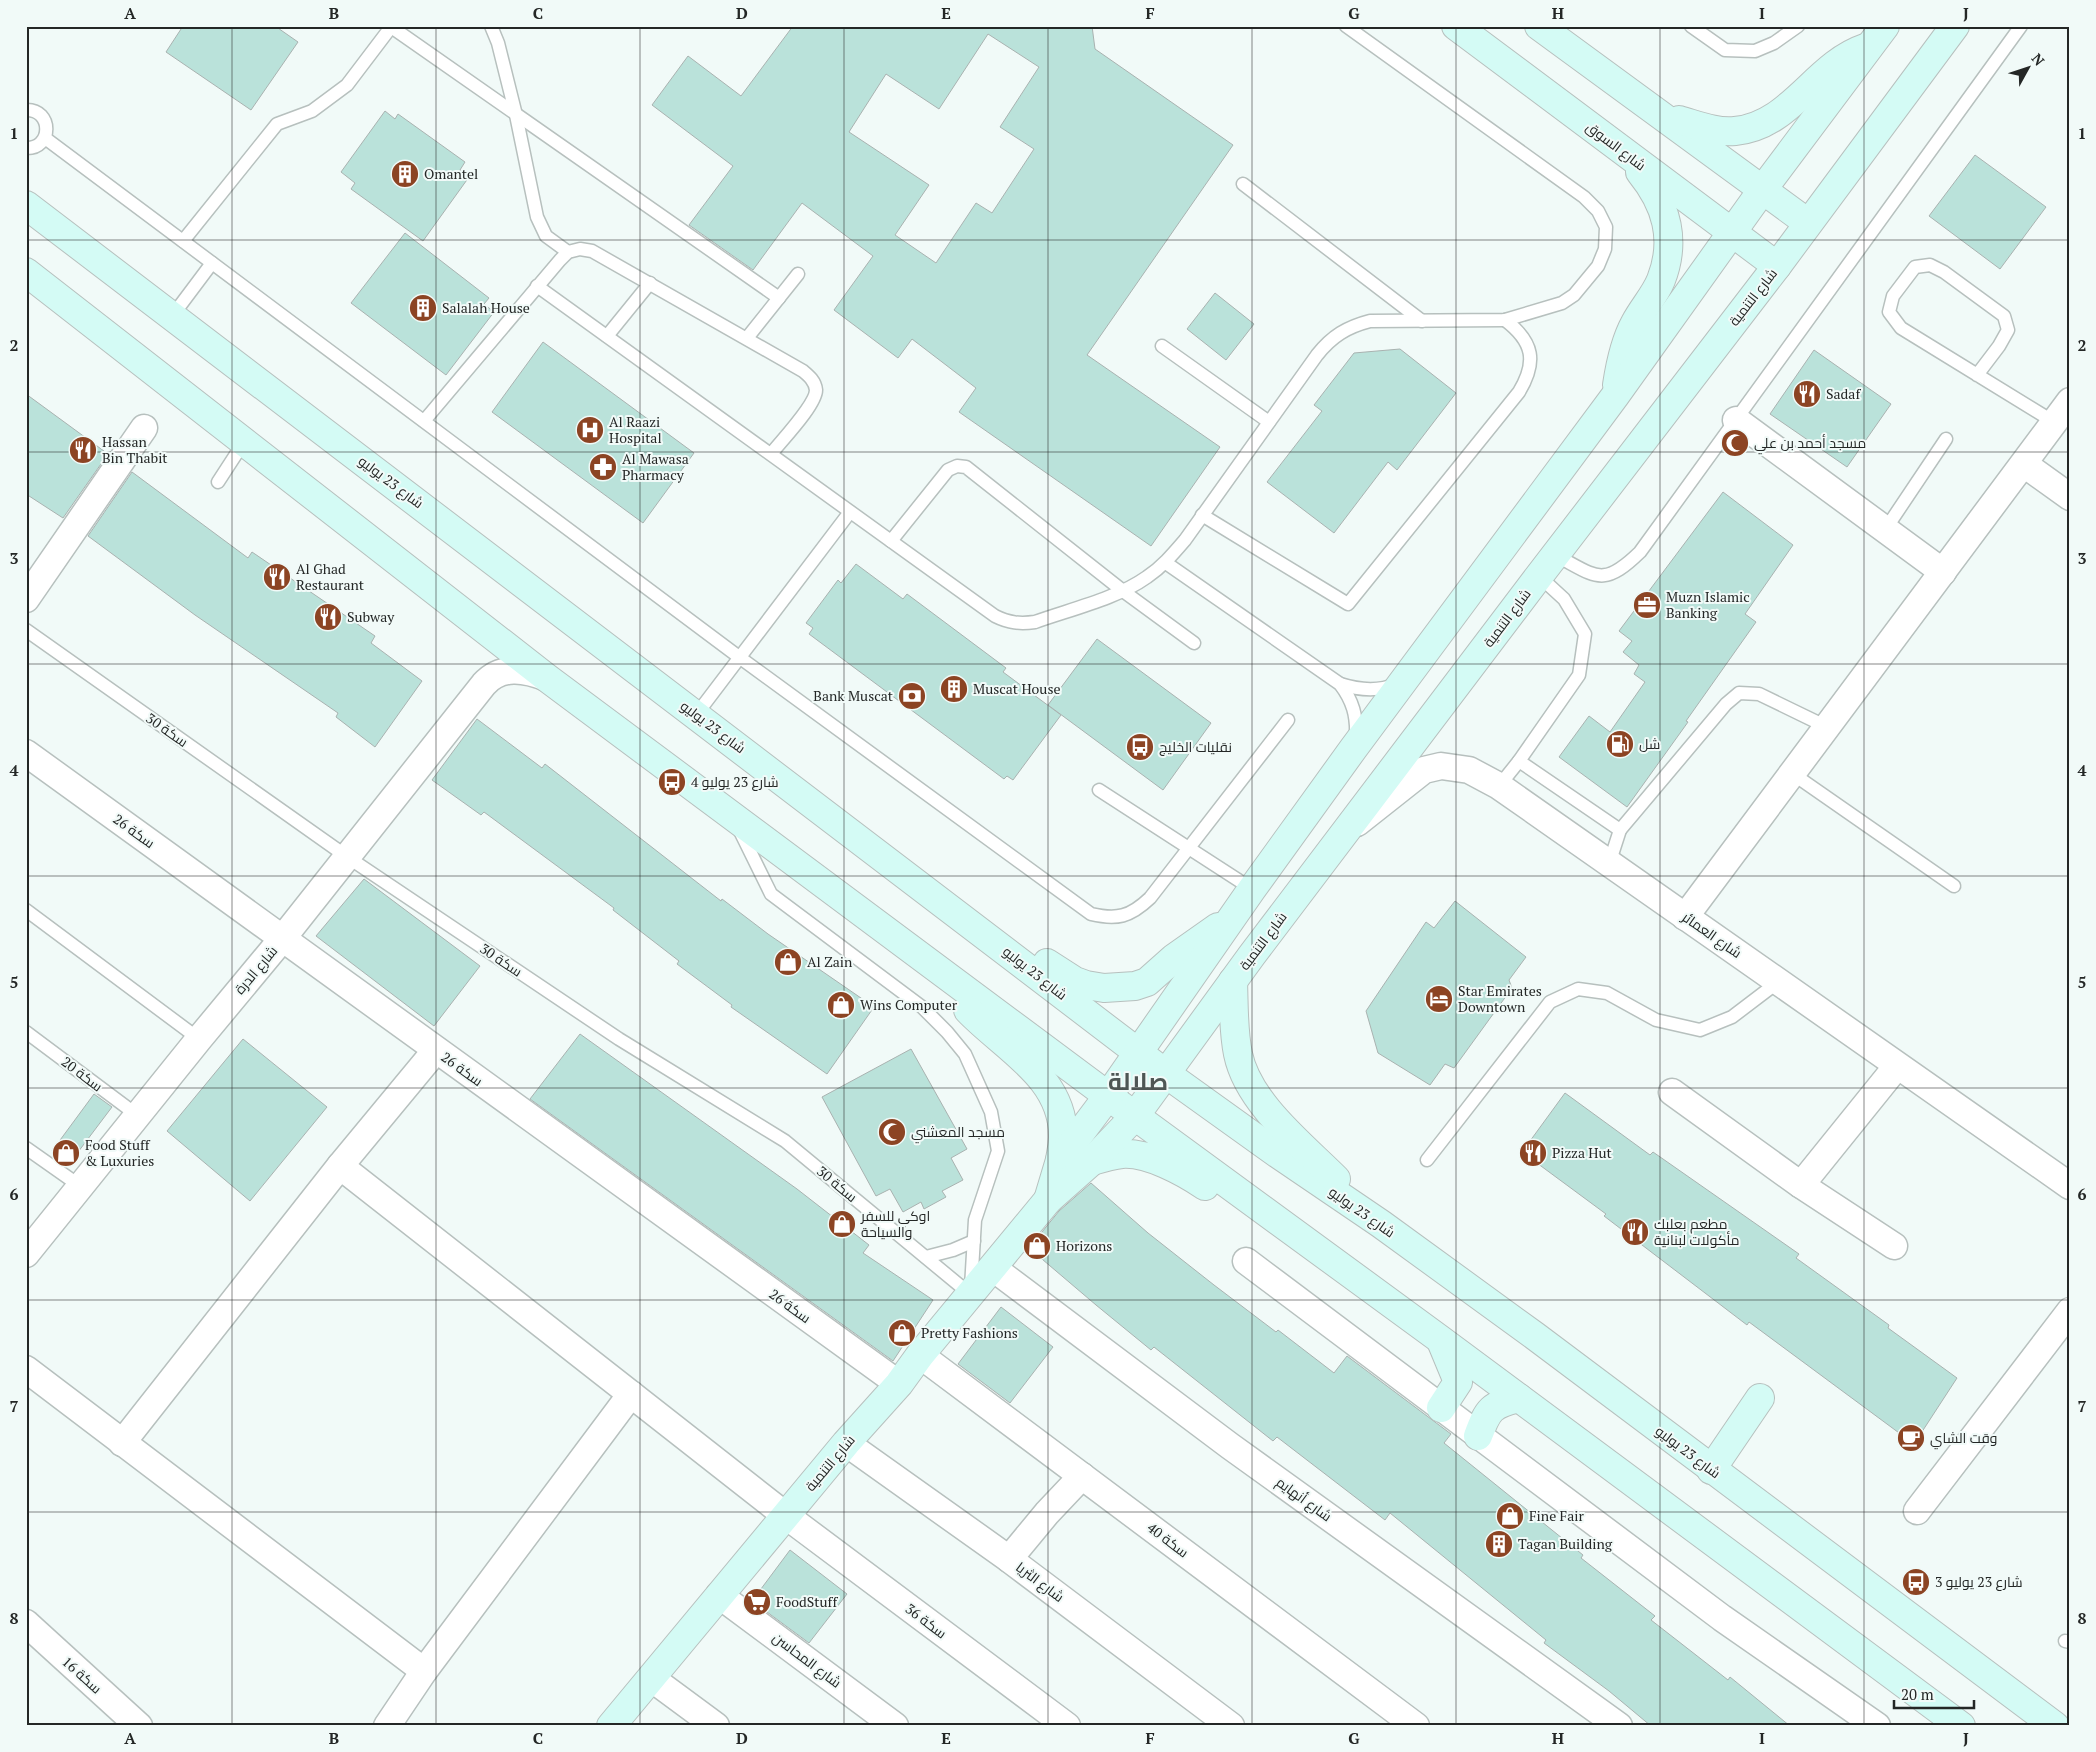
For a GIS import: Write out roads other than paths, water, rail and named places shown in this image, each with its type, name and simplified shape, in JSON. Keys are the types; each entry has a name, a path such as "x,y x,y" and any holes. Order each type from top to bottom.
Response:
{"main road":[{"name":"شارع السوق","path":"1456,26 1777,266"},
{"path":"1539,26 1808,222"},
{"name":"شارع التنمية","path":"611,1726 846,1443 899,1384 920,1355 1048,1200 1092,1161 1135,1116 1233,981 1777,266 1955,26"},
{"path":"1664,116 1714,130 1735,131 1751,128 1786,108 1839,60 1878,36"},
{"name":"شارع التنمية","path":"1048,1200 1060,1160 1139,1053 1230,920 1353,749 1615,396 1764,189 1878,36"},
{"path":"1615,396 1626,347 1634,324 1662,280 1669,241 1667,220 1654,188 1626,153"},
{"name":"شارع 23 يوليو","path":"26,205 982,932 1165,1074 1381,1224 1598,1383 1711,1470 2055,1726"},
{"path":"26,272 547,678 1108,1096 1961,1726"},
{"path":"982,932 1002,936 1074,981 1086,985 1118,988 1147,982 1174,958 1230,920"},
{"path":"953,980 963,1005 1040,1076 1050,1091 1062,1121 1063,1138 1060,1160"},
{"path":"1233,981 1238,1055 1252,1090 1263,1105 1381,1224"},
{"path":"1092,1161 1124,1154 1144,1157 1190,1176 1253,1221 1297,1234"},
{"path":"1440,1340 1458,1382 1441,1408"},
{"path":"1478,1436 1485,1416 1498,1403 1519,1398"},
{"path":"1711,1470 1760,1398"}],"street":[{"path":"1685,917 2070,401"},
{"path":"1736,420 1943,572"},
{"path":"26,599 144,428"},
{"path":"2024,464 2070,497"},
{"name":"شارع الدرة","path":"472,621 483,634 490,652 484,684"},
{"name":"شارع الدرة","path":"26,1254 137,1115 282,939 484,684 496,674 508,671 521,670 547,678"},
{"name":"سكة 26","path":"26,753 899,1384"},
{"name":"شارع العمائر","path":"1347,830 1424,770 1441,766 1469,770 1499,786 2070,1186"},
{"path":"122,1443 340,1166 436,1050"},
{"path":"1802,1185 1897,1066"},
{"path":"1672,1092 1802,1185 1894,1246"},
{"name":"سكة 36","path":"340,1166 785,1516 1067,1726"},
{"path":"1246,1261 1722,1618 1877,1726"},
{"name":"شارع أنهايم","path":"992,1268 1230,1446 1619,1726"},
{"path":"1917,1511 2070,1311"},
{"name":"سكة 40","path":"920,1355 1416,1726"},
{"path":"26,1369 424,1671"},
{"path":"387,1726 424,1671 630,1394"},
{"name":"شارع الثريا","path":"846,1443 1009,1559 1231,1726"},
{"path":"1009,1559 1047,1513 1082,1476"},
{"name":"شارع المحاسن","path":"719,1595 895,1726"},
{"name":"سكة 16","path":"26,1624 139,1726"},
{"path":"651,1678 716,1726"}],"lane":[{"path":"491,26 498,42 516,115 537,217 546,236 568,252"},
{"path":"537,286 995,616 1008,622 1021,624 1035,622 1123,591 1146,578 1166,563 1185,540 1317,355 1327,342 1340,332 1370,321 1506,320 1562,303 1574,295 1598,266 1605,249 1606,227 1598,211 1584,197 1346,26"},
{"path":"1691,26 1724,50 1755,51 1774,43 1798,26"},
{"path":"1547,566 1597,576 1612,574 1626,566 1640,552 2021,26"},
{"path":"184,241 277,124 312,111 348,85 390,27 779,298"},
{"path":"26,110 36,112 45,120 47,126 45,138 37,146 26,148"},
{"path":"45,138 739,657 1091,914 1107,918 1123,916 1138,910 1150,898 1288,720"},
{"path":"1243,184 1422,321"},
{"path":"424,421 537,286 568,252 580,249 592,251 650,283 748,338 803,371 812,379 816,391 812,402 771,454"},
{"path":"173,315 212,263"},
{"path":"1977,375 1999,346 2008,330 2004,316 1944,272 1930,265 1915,267 1894,296 1889,312 1901,328 1977,375 2054,422"},
{"path":"748,338 798,274"},
{"path":"607,336 650,283"},
{"path":"1202,515 1348,604 1519,392 1528,378 1531,352 1518,330 1506,320"},
{"path":"1162,346 1268,422"},
{"path":"1885,530 1946,439"},
{"path":"218,482 244,442"},
{"path":"891,541 948,470 957,466 966,467 1123,591 1194,643"},
{"path":"696,715 850,512"},
{"path":"1166,563 1340,684 1353,688 1380,689 1405,679"},
{"path":"1499,786 1519,761 1579,675 1585,634 1547,566"},
{"name":"سكة 30","path":"26,630 346,856 619,1039 785,1141 970,1294"},
{"path":"1340,684 1350,698 1356,715 1356,738 1353,749"},
{"path":"1609,864 1620,830 1726,704 1739,693 1759,694 1828,727"},
{"path":"1519,761 1620,830"},
{"path":"1793,774 1954,886"},
{"path":"1099,790 1252,890"},
{"path":"733,816 771,894 922,1007 947,1032 965,1054 991,1112 998,1151 975,1220 970,1294"},
{"path":"26,910 199,1039"},
{"path":"1427,1160 1550,1002 1578,989 1607,993 1656,1020 1700,1030 1732,1017 1778,982"},
{"name":"سكة 20","path":"26,1032 137,1115"},
{"path":"26,1148 80,1186"},
{"path":"926,1257 953,1250 974,1241"}],"place":[{"name":"Omantel","path":"405,174"},
{"name":"Salalah House","path":"423,308"},
{"name":"Sadaf","path":"1807,394"},
{"name":"Al Raazi Hospital","path":"590,430"},
{"name":"مسجد أحمد بن علي","path":"1735,443"},
{"name":"Hassan Bin Thabit","path":"83,450"},
{"name":"Al Mawasa Pharmacy","path":"603,467"},
{"name":"Al Ghad Restaurant","path":"277,577"},
{"name":"Muzn Islamic Banking","path":"1647,605"},
{"name":"Subway","path":"328,617"},
{"name":"Muscat House","path":"954,689"},
{"name":"Bank Muscat","path":"912,696"},
{"name":"شل","path":"1620,744"},
{"name":"نقليات الخليج","path":"1140,747"},
{"name":"شارع 23 يوليو 4","path":"672,782"},
{"name":"Al Zain","path":"788,962"},
{"name":"Star Emirates Downtown","path":"1439,999"},
{"name":"Wins Computer","path":"841,1005"},
{"name":"مسجد المعشني","path":"892,1132"},
{"name":"Food Stuff & Luxuries","path":"66,1153"},
{"name":"Pizza Hut","path":"1533,1153"},
{"name":"اوكي للسفر والسياحة","path":"842,1224"},
{"name":"مطعم بعلبك مأكولات لبنانية","path":"1635,1232"},
{"name":"Horizons","path":"1037,1246"},
{"name":"Pretty Fashions","path":"902,1333"},
{"name":"وقت الشاي","path":"1911,1438"},
{"name":"Fine Fair","path":"1510,1516"},
{"name":"Tagan Building","path":"1499,1544"},
{"name":"شارع 23 يوليو 3","path":"1916,1582"},
{"name":"FoodStuff","path":"757,1602"}],"district":[{"name":"صلالة","path":"1138,1082"}]}
